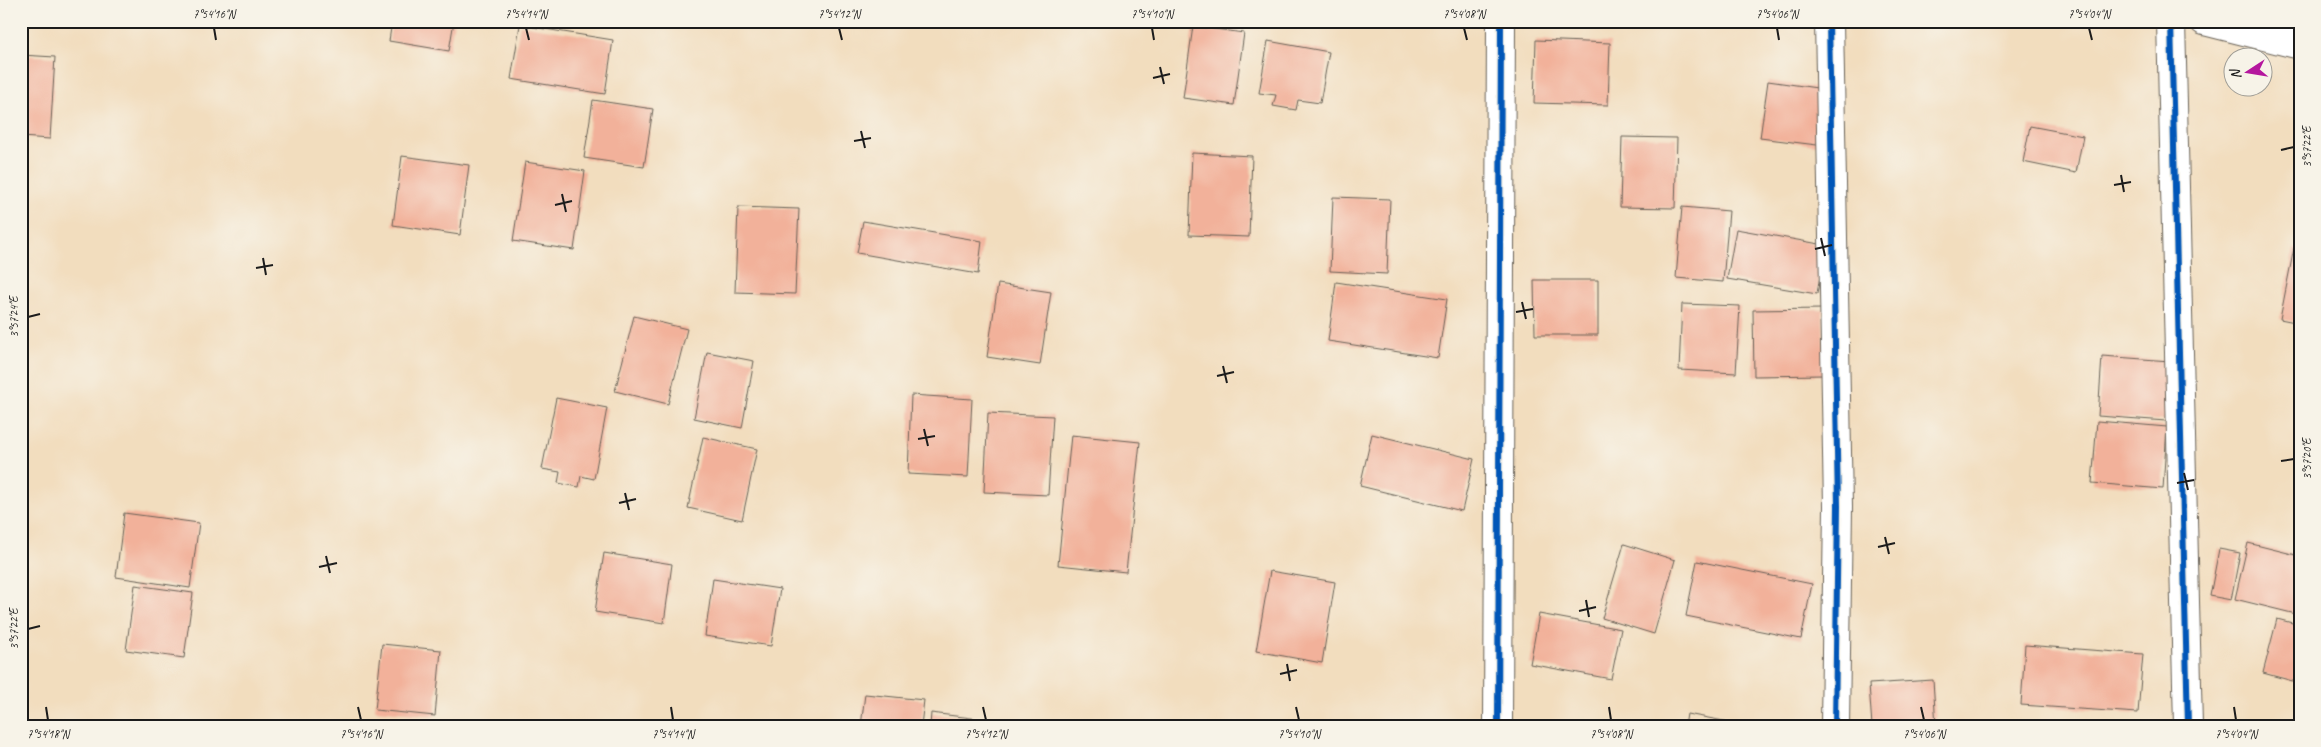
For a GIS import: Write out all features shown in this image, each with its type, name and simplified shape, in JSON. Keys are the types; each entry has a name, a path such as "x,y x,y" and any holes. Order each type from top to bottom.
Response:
{"street":[{"path":"1498,726 1501,21"},
{"path":"1829,21 1838,506 1835,726"},
{"path":"2171,21 2188,726"},
{"path":"2204,21 2300,45"}],"building":[{"path":"392,21 454,21 449,51 389,41"},
{"path":"520,25 613,40 605,94 511,79"},
{"path":"1193,26 1244,33 1234,105 1183,98"},
{"path":"1536,40 1610,43 1608,105 1534,103"},
{"path":"1268,41 1329,52 1320,103 1298,100 1296,110 1273,106 1276,95 1259,93"},
{"path":"21,55 55,57 50,139 21,137"},
{"path":"1768,81 1824,89 1817,145 1760,138"},
{"path":"593,100 653,109 644,167 584,158"},
{"path":"2030,126 2083,136 2076,173 2023,162"},
{"path":"1622,137 1677,138 1675,208 1620,207"},
{"path":"1192,153 1252,156 1249,237 1189,235"},
{"path":"402,156 469,165 460,235 393,225"},
{"path":"525,162 585,171 574,250 513,241"},
{"path":"1333,197 1390,199 1387,274 1330,271"},
{"path":"738,207 799,209 795,294 735,292"},
{"path":"1682,207 1729,211 1723,282 1676,278"},
{"path":"863,221 982,241 978,274 857,253"},
{"path":"1736,229 1825,245 1817,294 1727,279"},
{"path":"2294,248 2300,249 2300,323 2280,319"},
{"path":"1534,280 1598,280 1598,335 1535,335"},
{"path":"1336,282 1447,299 1438,358 1328,341"},
{"path":"998,284 1051,292 1040,365 987,357"},
{"path":"1682,304 1740,306 1736,373 1679,370"},
{"path":"1823,309 1824,375 1754,376 1753,310"},
{"path":"634,316 687,329 668,404 615,391"},
{"path":"707,352 754,361 742,428 694,418"},
{"path":"2102,356 2170,361 2166,421 2098,416"},
{"path":"911,395 972,399 968,477 908,474"},
{"path":"556,398 607,408 594,479 581,476 579,487 558,483 560,472 542,469"},
{"path":"988,413 1053,416 1048,495 984,492"},
{"path":"2097,421 2167,427 2163,489 2092,483"},
{"path":"1372,434 1474,459 1462,511 1360,486"},
{"path":"1071,435 1140,442 1126,572 1058,565"},
{"path":"703,437 757,449 742,520 688,508"},
{"path":"124,513 199,523 190,588 116,577"},
{"path":"2248,543 2300,556 2300,615 2235,599"},
{"path":"1624,544 1675,560 1654,634 1602,618"},
{"path":"2219,549 2240,553 2231,600 2210,596"},
{"path":"604,553 672,564 664,623 595,612"},
{"path":"1697,561 1812,584 1801,639 1686,616"},
{"path":"1270,571 1335,582 1322,663 1256,651"},
{"path":"713,579 780,589 771,646 705,636"},
{"path":"135,585 193,593 184,658 126,650"},
{"path":"1539,614 1621,629 1611,679 1530,664"},
{"path":"2277,619 2300,625 2300,683 2263,673"},
{"path":"382,644 441,650 435,716 375,710"},
{"path":"2025,645 2143,654 2138,713 2021,705"},
{"path":"1933,680 1936,726 1872,726 1869,684"},
{"path":"865,694 924,700 921,726 861,726"},
{"path":"931,713 996,721 995,726 930,726"},
{"path":"1687,714 1740,724 1740,726 1685,726"}],"cycle path":[{"path":"1498,726 1501,21"},
{"path":"1829,21 1838,506 1835,726"},
{"path":"2171,21 2188,726"}]}
